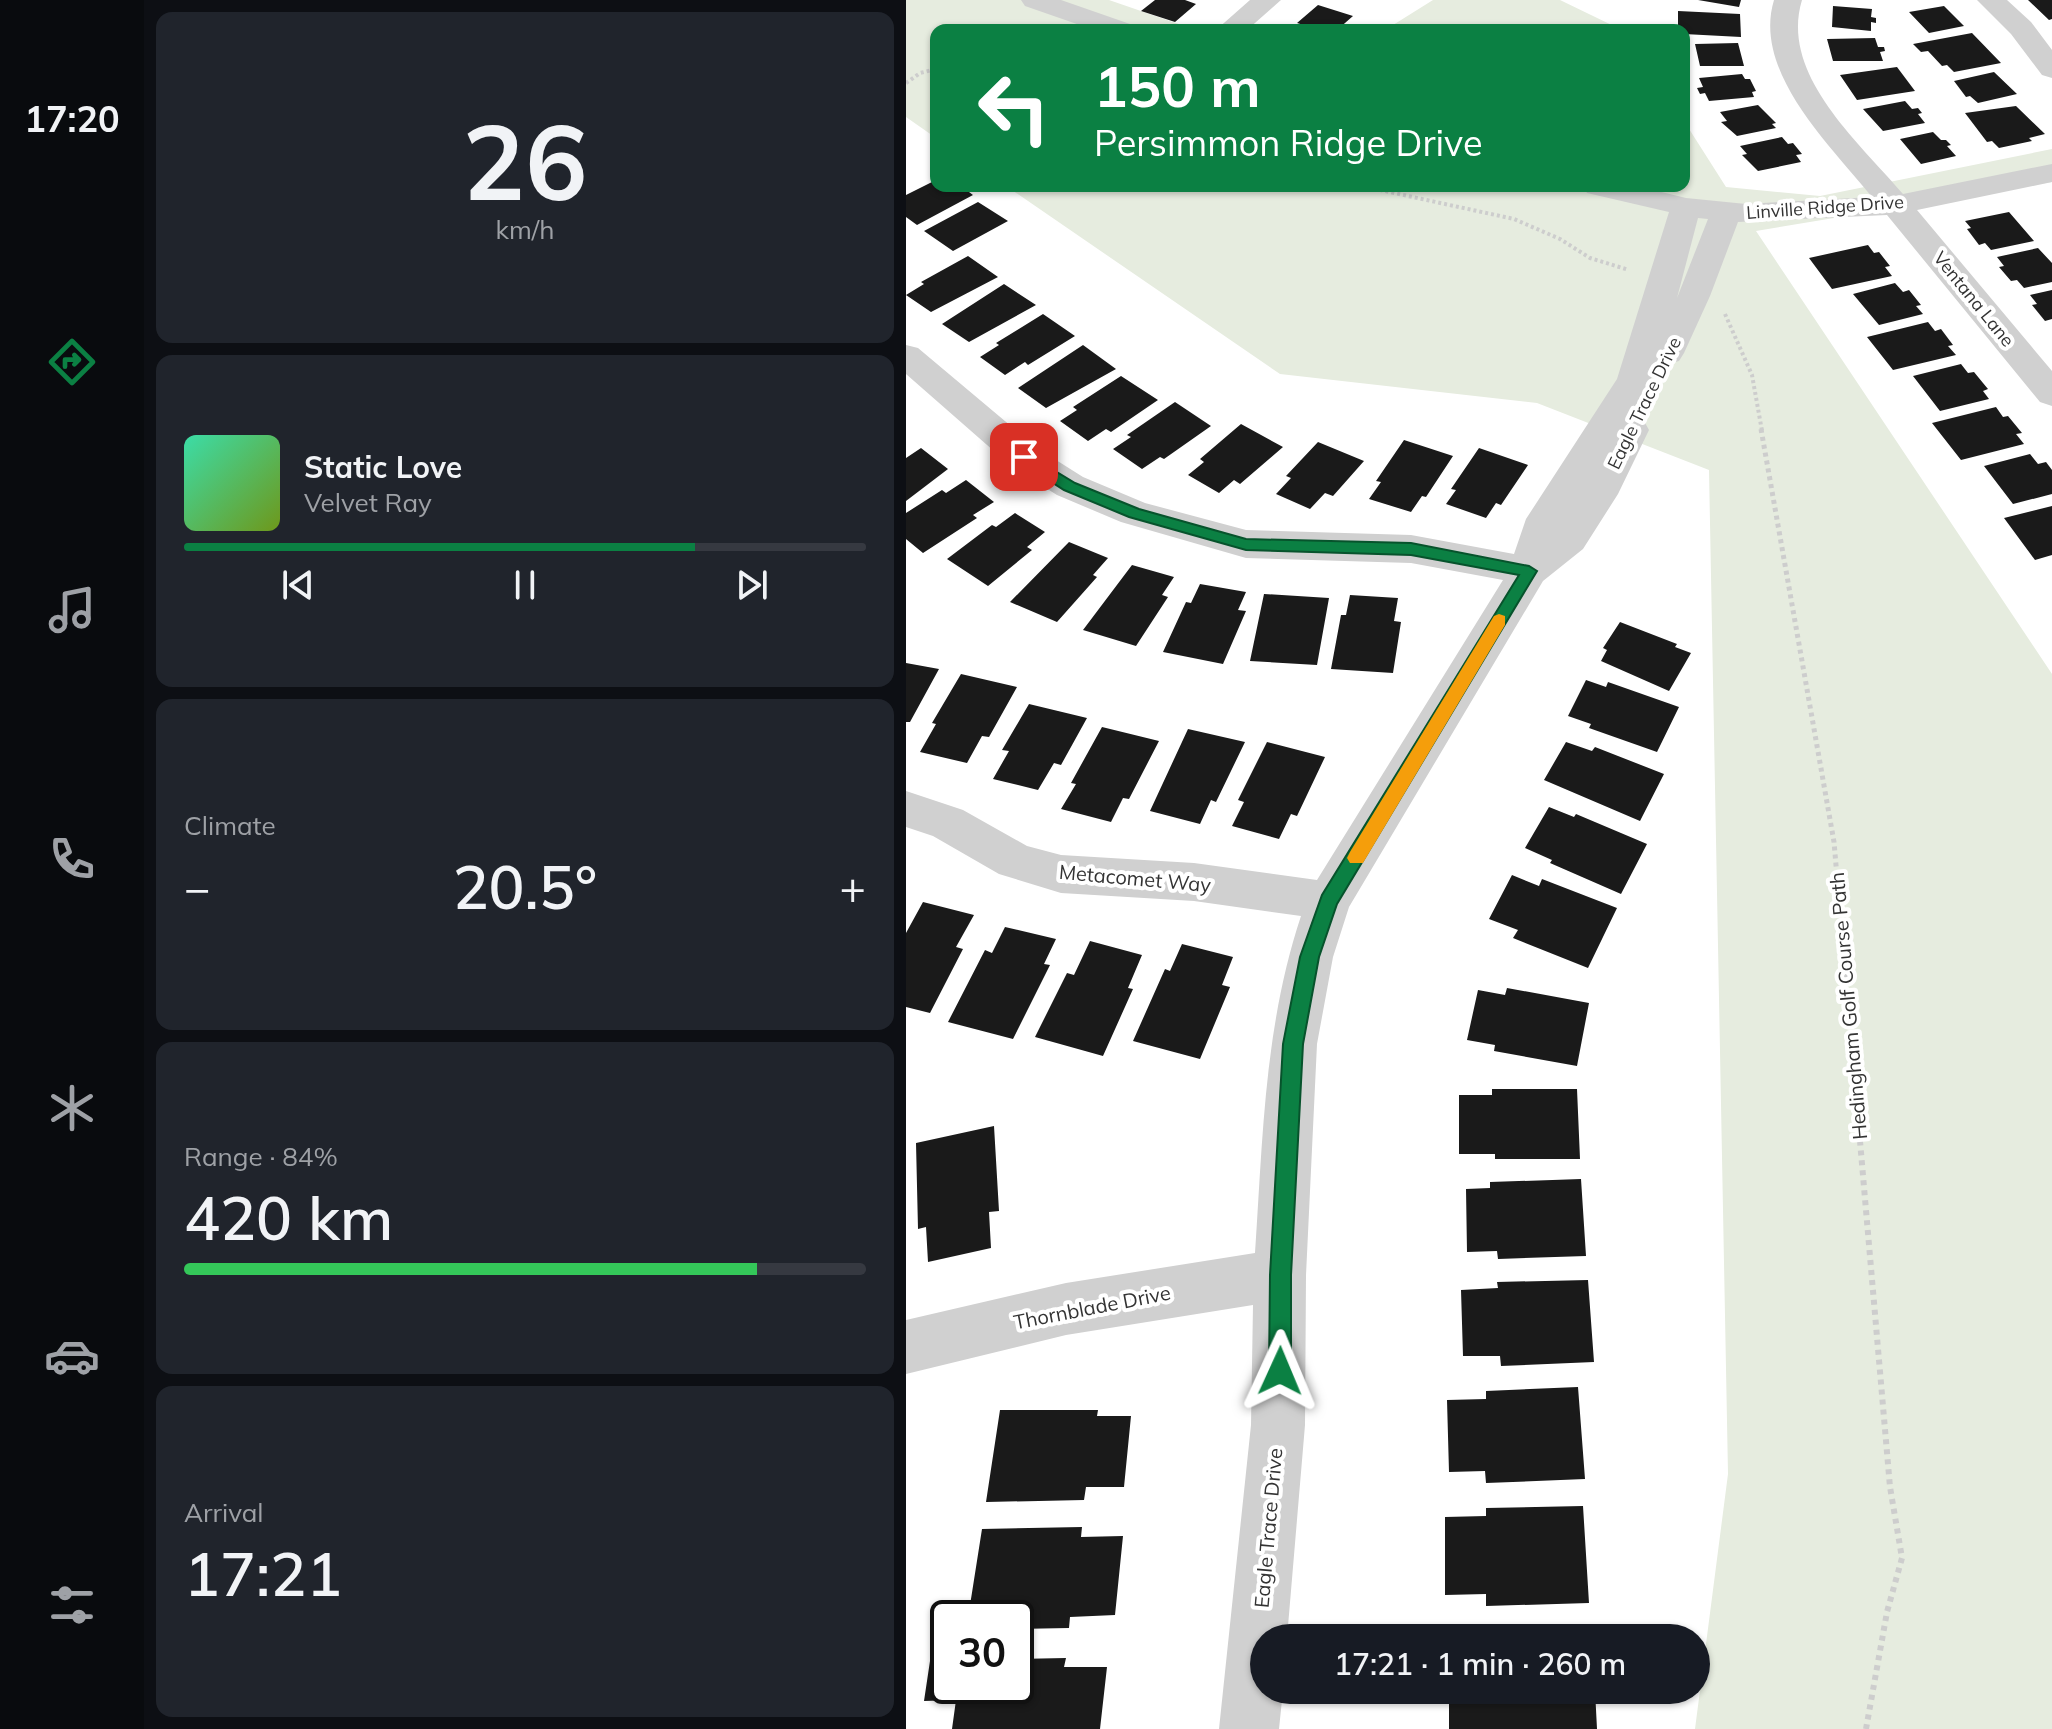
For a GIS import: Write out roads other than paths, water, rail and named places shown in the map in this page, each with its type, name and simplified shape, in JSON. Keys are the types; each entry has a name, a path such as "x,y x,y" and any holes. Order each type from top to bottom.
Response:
{"street":[{"path":"1035,0 1103,24"},
{"path":"1237,24 1267,0"},
{"name":"Ventana Lane","path":"1788,0 1783,10 1783,43 1800,84 1822,116 2052,394"},
{"path":"1991,0 2021,28 2052,69"},
{"name":"Linville Ridge Drive","path":"1623,192 1726,213 1896,205 2052,173"},
{"name":"Eagle Trace Drive","path":"1249,1729 1278,1425 1280,1275 1293,1044 1310,957 1328,901 1529,571 1539,529 1634,379 1686,207"},
{"name":"Eagle Trace Drive","path":"1529,571 1570,539 1600,494 1694,296 1726,213"},
{"path":"906,356 1024,457 1070,486 1134,513 1246,544 1411,549 1529,571"},
{"name":"Metacomet Way","path":"906,809 948,823 1015,861 1061,874 1194,882 1328,901"},
{"name":"Thornblade Drive","path":"906,1347 1066,1309 1280,1275"}]}
